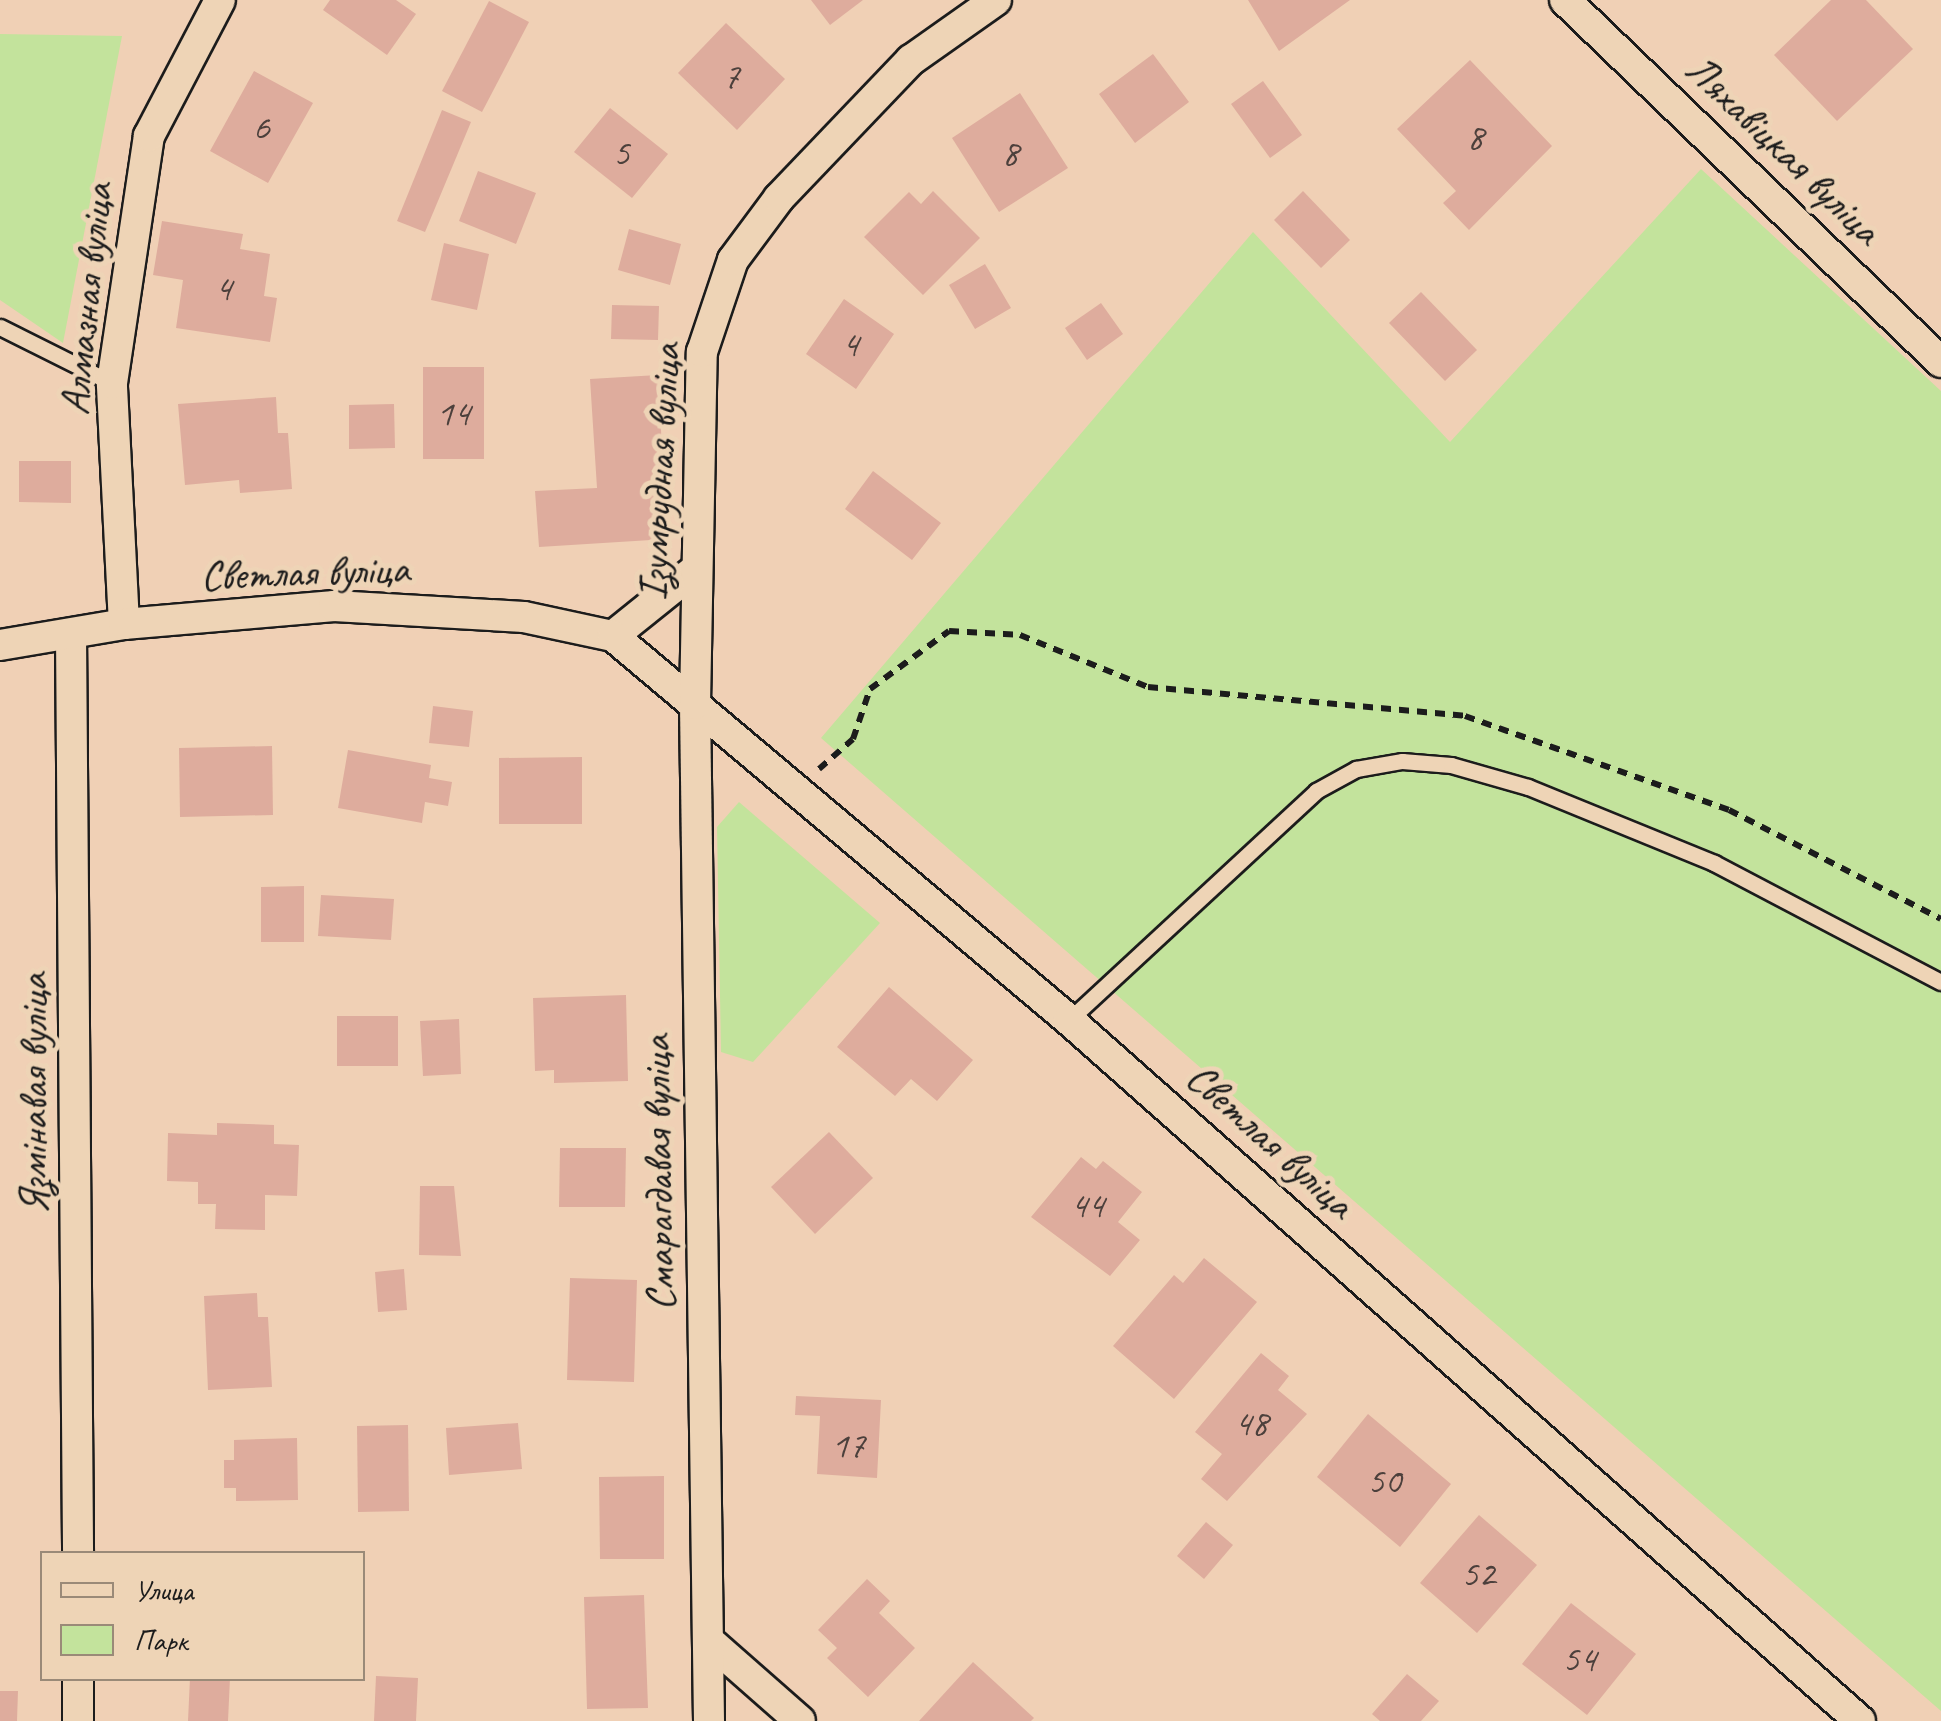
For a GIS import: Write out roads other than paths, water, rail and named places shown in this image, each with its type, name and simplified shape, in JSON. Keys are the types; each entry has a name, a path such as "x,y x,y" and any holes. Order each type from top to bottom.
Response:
{"street":[{"name":"Алмазная вуліца","path":"124,624 112,383 149,136 220,0"},
{"name":"Ізумрудная вуліца","path":"694,704 694,570 702,352 733,260 779,198 857,113 911,60 996,0"},
{"name":"Ляхавіцкая вуліца","path":"1565,0 1941,362"},
{"path":"613,636 694,570"},
{"name":"Светлая вуліца","path":"0,645 124,624 334,606 524,616 613,636 1069,1020 1860,1721"},
{"name":"Язмінавая вуліца","path":"71,634 78,1551"},
{"name":"Смарагдавая вуліца","path":"694,704 708,1721"},
{"path":"709,1641 800,1721"},
{"path":"78,1681 78,1721"}],"lane":[{"path":"0,328 112,383"},
{"path":"1069,1020 1316,791 1356,769 1402,761 1451,765 1545,794 1714,863 1941,982"}]}
